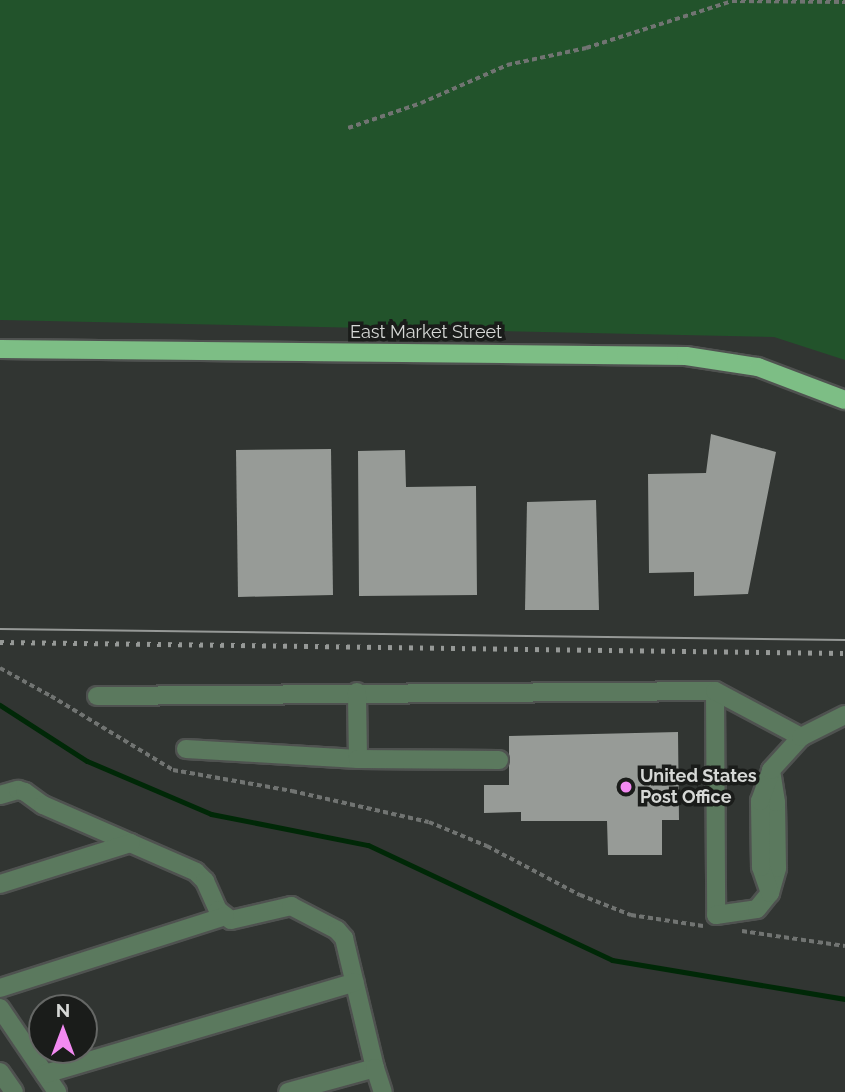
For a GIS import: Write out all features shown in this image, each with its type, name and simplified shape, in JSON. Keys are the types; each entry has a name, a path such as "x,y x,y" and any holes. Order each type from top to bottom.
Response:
{"main road":[{"name":"East Market Street","path":"0,349 698,357 758,366 845,400"}],"street":[{"path":"715,691 716,915 757,909 770,893 777,868 776,802 771,770 801,737 845,715"},
{"path":"97,696 715,691 801,737"},
{"path":"357,692 358,759"},
{"path":"186,749 358,759 499,760"},
{"path":"0,794 18,790 26,792 43,805 196,872 205,881 218,910 231,920 291,906 337,930 344,938 383,1092"},
{"path":"0,884 131,843"},
{"path":"0,988 225,916"},
{"path":"45,1074 355,982"},
{"path":"0,1008 57,1092"},
{"path":"288,1092 375,1068"},
{"path":"0,1072 14,1092"}],"path":[{"path":"348,128 421,103 507,65 586,48 732,1 845,2"},
{"path":"0,668 173,770 292,791 417,819 487,846 580,895 631,915 705,926"},
{"path":"730,929 845,946"}],"green space":[{"path":"0,0 845,0 845,360 774,337 0,320"}],"building":[{"path":"711,434 776,452 748,594 694,596 694,572 649,573 648,474 706,473"},
{"path":"331,449 333,595 238,597 236,450"},
{"path":"405,450 406,487 476,486 477,595 359,596 358,451"},
{"path":"596,500 599,610 525,610 527,502"},
{"path":"678,732 679,820 662,820 662,855 608,855 607,821 521,821 521,812 484,813 484,785 509,785 509,736"}],"waterway":[{"path":"0,705 87,761 211,814 368,845 612,960 845,999"}],"tram line":[{"path":"0,629 845,640"}],"railway":[{"path":"0,642 845,653"}],"place":[{"name":"United States Post Office","path":"626,787"}]}
